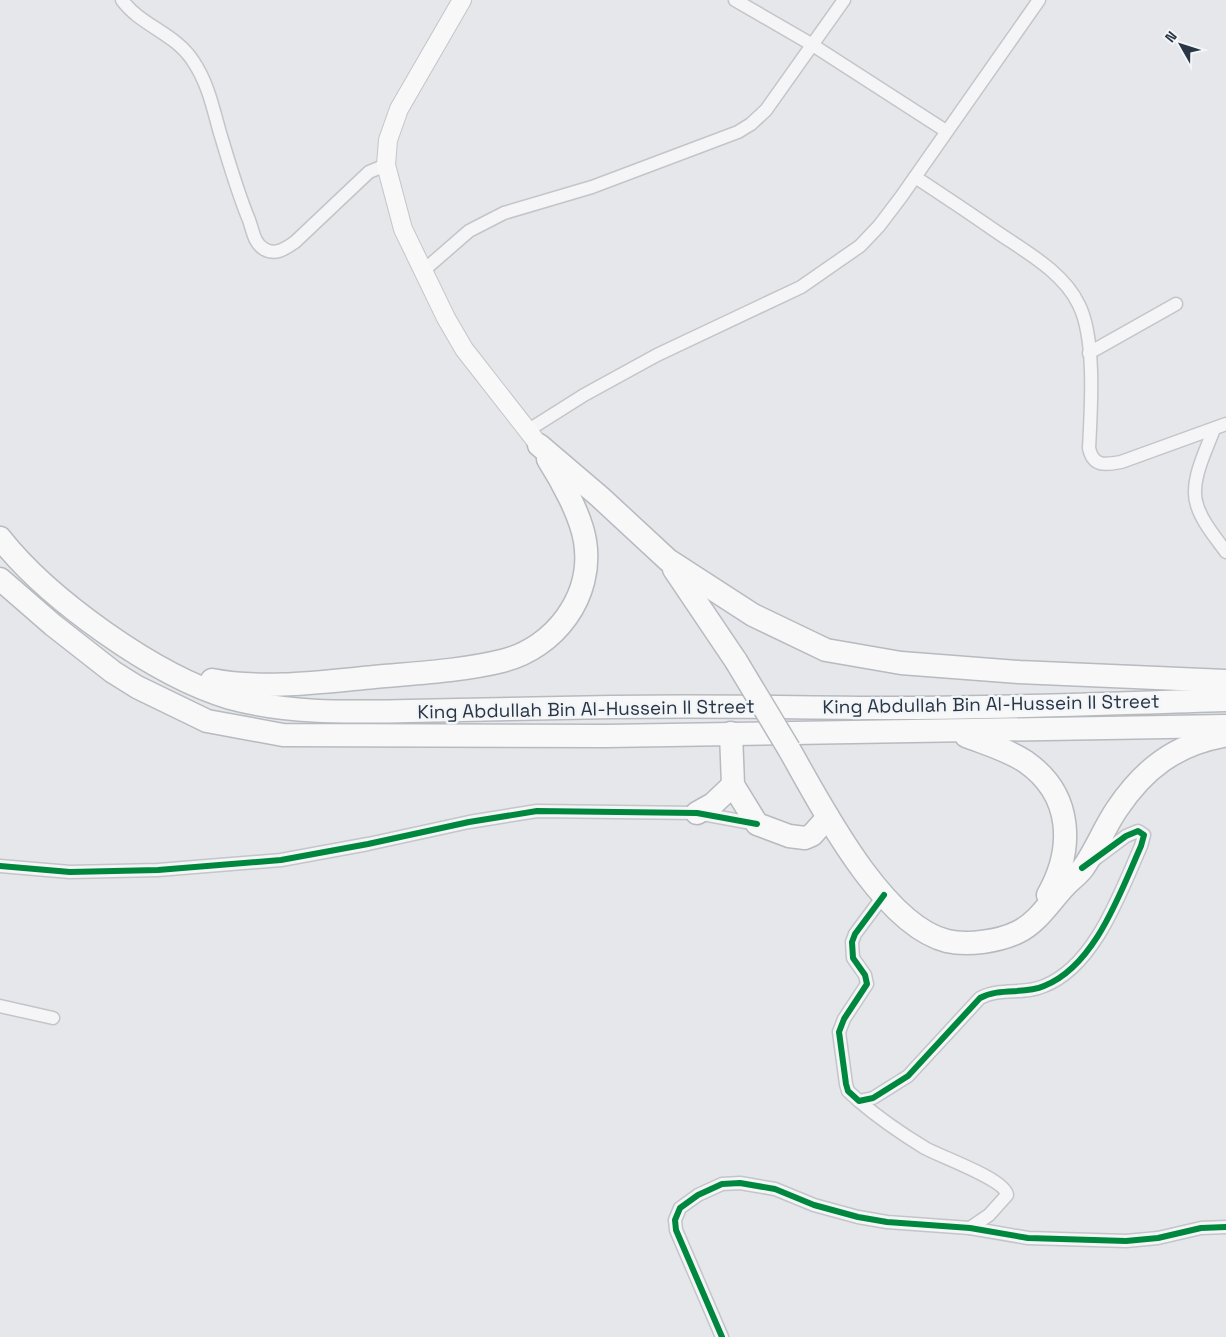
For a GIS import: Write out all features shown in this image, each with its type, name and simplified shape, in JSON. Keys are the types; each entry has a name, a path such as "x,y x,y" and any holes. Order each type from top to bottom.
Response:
{"highway":[{"path":"533,438 668,560 728,601 788,633 826,650 901,663 1019,672 1226,681"},
{"path":"168,671 236,684 293,684 441,671 503,661 526,653 562,626 571,614 582,582 586,558 585,540 564,487 533,438"},
{"name":"King Abdullah Bin Al-Hussein II Street","path":"0,538 58,596 120,642 168,671 228,697 289,710 319,712 684,706 907,708 1226,700"},
{"path":"668,560 736,661 828,818 864,872 904,917 921,929 948,941 971,942 997,938 1018,932 1030,924 1082,868 1117,809 1137,782 1153,766 1193,743 1226,736"},
{"name":"King Abdullah Bin Al-Hussein II Street","path":"0,579 24,602 114,672 137,687 207,721 283,734 606,736 731,733 955,732 1226,726"},
{"path":"707,619 708,613 716,604 728,601"},
{"path":"955,732 1008,752 1025,762 1047,780 1060,804 1065,826 1064,859 1058,878 1030,924"},
{"path":"731,733 733,785 757,824 789,836 805,838 812,835 828,818"},
{"path":"697,814 713,804 733,785"}],"street":[{"path":"122,0 129,10 178,42 195,64 210,95 238,194 256,242 263,249 270,252 282,251 295,242 369,172 386,165"},
{"path":"462,0 399,108 388,140 386,165 403,229 423,272 464,349 533,438 584,395 657,355 740,315 778,300 844,259 879,226 1039,0"},
{"path":"735,0 811,44 946,131"},
{"path":"423,272 469,231 504,213 592,187 738,132 751,124 766,110 844,0"},
{"path":"915,176 1028,253 1060,278 1071,290 1080,306 1085,322 1089,353 1089,448 1091,457 1098,463 1108,465 1121,462 1226,424"},
{"path":"1089,353 1176,304"},
{"path":"1214,429 1195,492 1197,505 1202,515 1226,552"},
{"path":"0,866 70,872 158,870 281,860 368,844 469,822 537,811 697,814 757,824"},
{"path":"859,1101 873,1098 908,1076 980,998 993,993 1043,987 1065,974 1089,948 1106,921 1141,846 1144,835 1137,831 1126,836 1082,868"},
{"path":"884,895 855,934 852,954 865,975 866,984 844,1019 840,1032 846,1084 848,1091 880,1119 920,1144 993,1180 1005,1189 1007,1196 1000,1205 970,1228"},
{"path":"0,1006 53,1018"},
{"path":"722,1337 676,1230 675,1220 680,1208 708,1189 722,1184 740,1183 775,1189 832,1211 858,1217 887,1222 970,1228 1028,1238 1126,1241 1158,1238 1201,1228 1226,1228"}],"cycle path":[{"path":"0,866 70,872 158,870 281,860 368,844 469,822 537,811 697,813 757,824"},
{"path":"884,895 855,934 852,942 853,958 865,975 867,984 844,1019 839,1032 848,1091 859,1101 873,1098 908,1076 980,998 996,993 1036,989 1062,976 1078,962 1092,945 1115,906 1144,835 1138,831 1126,836 1082,868"},
{"path":"722,1337 676,1230 675,1220 680,1208 698,1195 722,1184 740,1183 775,1189 814,1205 858,1217 887,1222 970,1228 1028,1238 1126,1241 1158,1238 1201,1228 1226,1227"}]}
